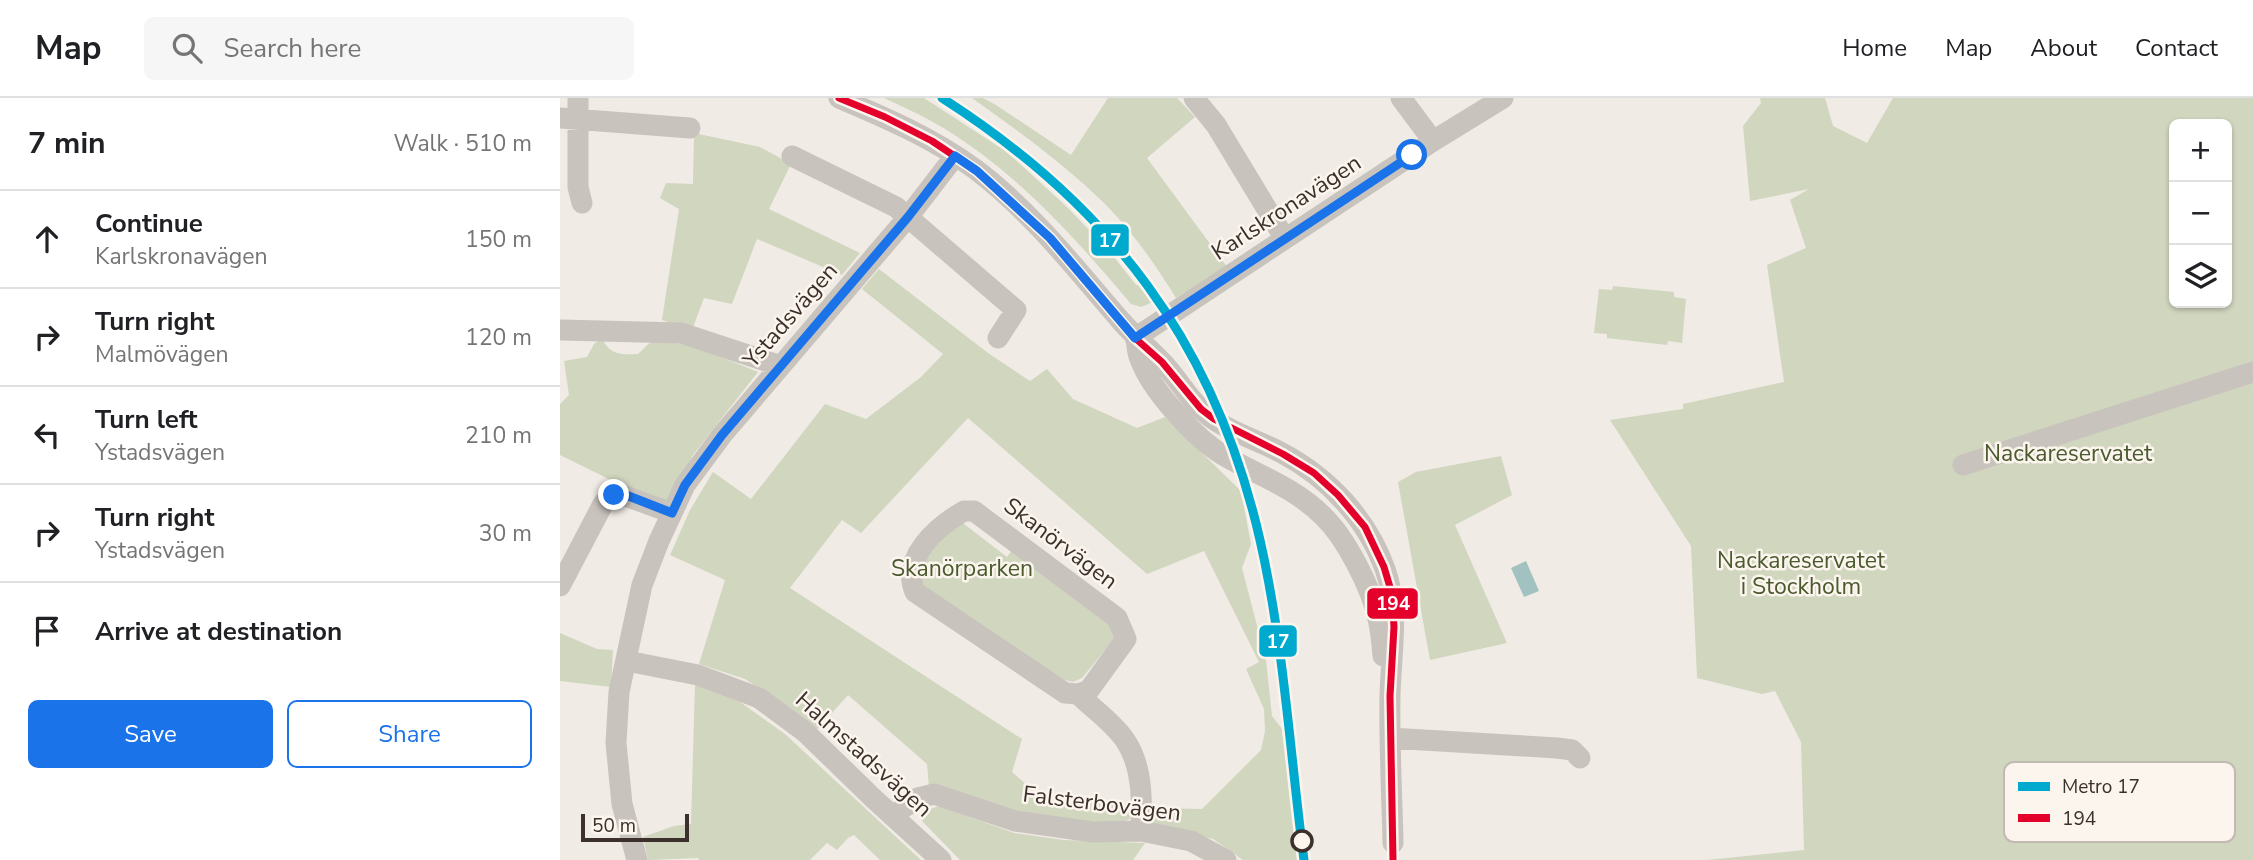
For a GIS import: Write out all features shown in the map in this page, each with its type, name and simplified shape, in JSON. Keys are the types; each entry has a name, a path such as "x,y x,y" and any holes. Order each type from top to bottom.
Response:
{"street":[{"path":"839,98 885,117 977,171 1050,238 1135,338 1162,362 1201,409 1214,419 1314,473 1338,495 1365,527 1384,568 1392,594 1394,627 1390,696 1393,843"},
{"path":"1194,98 1216,125 1285,239"},
{"path":"1401,98 1433,141"},
{"name":"Karlskronavägen","path":"1135,338 1433,141 1503,98"},
{"path":"582,203 578,187 572,112 690,128"},
{"path":"792,156 896,207 1016,310 998,338"},
{"name":"Ystadsvägen","path":"637,860 622,804 616,743 619,692 642,585 672,513 685,485 700,464 908,217 955,156"},
{"path":"561,330 681,333 781,366"},
{"path":"1963,465 2253,372"},
{"path":"560,586 608,498 621,494 672,513"},
{"name":"Skanörvägen","path":"1078,694 1089,690 1126,639 1117,618 974,511 964,511 954,517 925,544 912,561 911,582 915,592 1065,693 1078,694 1112,726 1129,748 1137,765 1142,800 1140,831"},
{"name":"Halmstadsvägen","path":"627,661 698,675 759,698 805,732 941,860"},
{"path":"1391,738 1557,748 1572,750 1580,758"},
{"name":"Falsterbovägen","path":"894,817 903,807 918,798 934,794 1015,821 1093,832 1140,831 1191,841 1226,860"}],"green space":[{"path":"884,98 924,98 1007,152 1068,208 1110,252 1136,285 1142,285 1153,302 1141,307 1131,304 1064,228 989,159 927,119"},
{"path":"972,98 983,98 996,105 1071,155 1108,98 1177,98 1195,117 1147,158 1227,267 1176,298 1143,248 1104,203 1057,161"},
{"name":"Nackareservatet","path":"1760,98 1825,98 1833,126 1867,143 1893,98 2253,98 2253,860 1707,860 1804,850 1801,742 1775,691 1762,694 1697,678 1691,546 1610,420 1683,409 1683,404 1784,382 1767,265 1806,248 1790,200 1809,189 1750,201 1743,126 1761,103"},
{"path":"694,133 760,147 791,164 769,209 860,253 842,275 757,239 732,304 704,298 692,330 662,320 679,209 660,198 666,183 693,184"},
{"path":"879,269 988,353 1030,381 1047,369 1073,399 1137,428 1165,417 1241,491 1251,544 1242,568 1266,660 1272,716 1282,729 1297,860 1243,860 1213,839 1149,824 1148,808 1202,809 1261,750 1265,731 1264,709 1246,669 1259,662 1204,551 1147,574 968,418 861,533 842,520 790,588 1022,739 1012,772 1035,792 1131,805 1130,819 1093,822 1042,816 996,807 929,788 927,764 848,695 815,732 786,706 745,679 699,664 725,580 670,555 690,510 713,472 751,499 825,404 866,419 921,377 943,354 862,289"},
{"path":"1613,286 1674,292 1674,297 1686,299 1682,343 1668,341 1667,345 1607,338 1607,334 1594,333 1599,289 1612,290"},
{"path":"602,338 608,348 621,354 638,354 650,343 672,342 758,372 693,455 669,503 627,488 560,455 560,404 569,395 564,361 587,357 594,344"},
{"path":"1501,456 1512,495 1455,525 1507,643 1430,660 1398,482 1416,472"},
{"name":"Skanörparken","path":"957,523 964,524 1007,557 1013,549 1109,622 1115,634 1114,639 1082,678 1073,682 1061,679 921,584 916,563"},
{"path":"560,633 597,649 613,650 611,687 560,681"},
{"path":"695,684 740,702 785,734 921,860 880,860 854,835 837,850 827,843 810,860 648,860 643,837 674,826 691,824"},
{"path":"939,806 1014,833 1064,840 1145,843 1133,860 960,860 922,821 925,811"}],"water":[{"path":"1526,561 1539,591 1524,597 1511,568"}],"metro line":[{"name":"17","path":"942,98 1002,140 1057,185 1105,233 1147,286 1184,342 1215,403 1240,469 1268,580 1281,659 1304,860"}],"transit line":[{"name":"194","path":"839,98 932,141 977,171 1050,238 1135,338 1162,362 1201,409 1214,419 1314,473 1338,495 1365,527 1384,567 1392,594 1394,627 1390,696 1393,860"}],"route":[{"path":"614,495 626,495 672,513 685,485 722,435 908,217 955,156 977,171 1050,238 1135,338 1412,155"}],"park label":[{"name":"Nackareservatet i Stockholm","path":"1801,573"}]}
